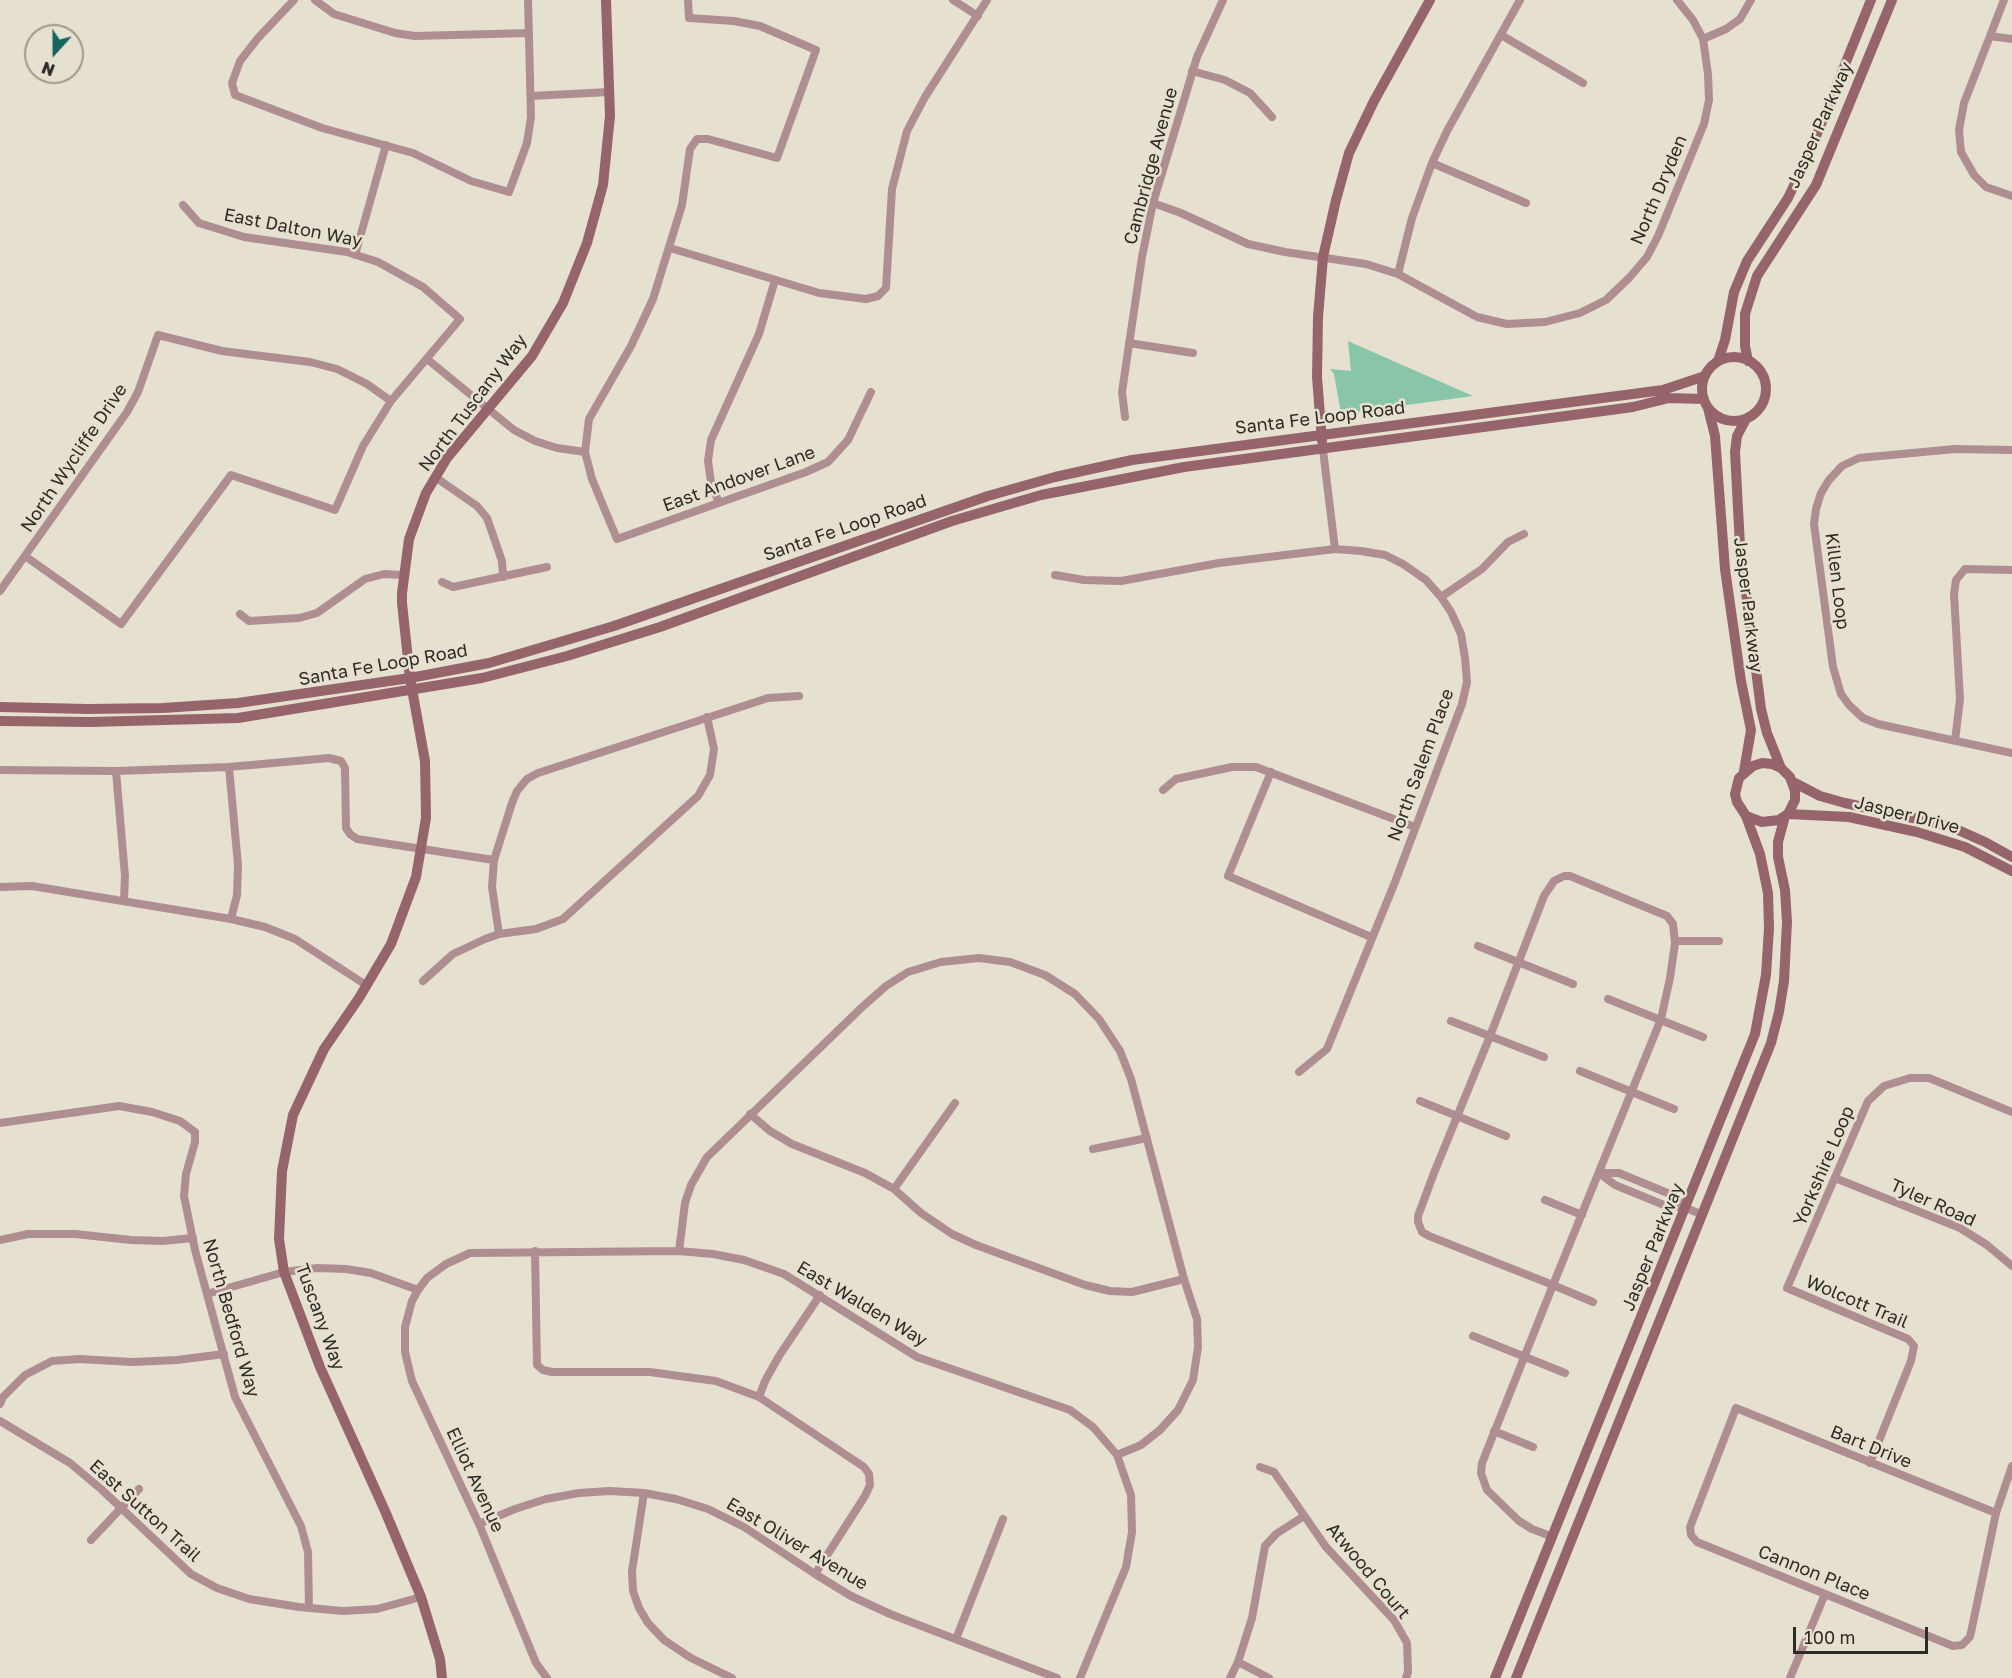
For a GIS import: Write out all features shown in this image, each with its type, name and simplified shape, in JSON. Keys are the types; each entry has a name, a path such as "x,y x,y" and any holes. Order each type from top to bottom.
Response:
{"main road":[{"name":"North Tuscany Way","path":"412,690 402,593 410,539 426,493 447,458 532,357 563,303 587,243 603,185 610,116 606,0"},
{"path":"1323,450 1317,377 1323,257 1349,153 1374,101 1430,0"},
{"name":"Jasper Parkway","path":"1718,361 1725,340 1734,292 1747,261 1788,198 1811,149 1871,0"},
{"name":"Jasper Parkway","path":"1748,361 1745,346 1745,314 1757,276 1815,184 1892,0"},
{"path":"1811,149 1828,156"},
{"path":"1738,358 1748,361 1763,375 1766,395 1762,405 1746,419 1725,420 1715,415 1706,404 1702,384 1704,376 1718,361 1738,358"},
{"name":"Santa Fe Loop Road","path":"0,706 88,709 227,704 410,678 489,663 614,626 988,496 1055,477 1132,460 1663,390 1704,376"},
{"name":"Santa Fe Loop Road","path":"0,720 91,722 238,718 482,678 567,656 660,627 952,521 1041,495 1184,467 1634,407 1669,398 1706,404"},
{"name":"Jasper Parkway","path":"1706,404 1715,436 1725,568 1751,730 1744,771"},
{"name":"Jasper Parkway","path":"1746,419 1737,436 1735,453 1740,546 1761,709 1767,733 1781,768"},
{"name":"Tuscany Way","path":"412,690 425,761 426,818 416,877 391,944 324,1048 293,1115 282,1171 279,1239 284,1272 297,1311 421,1597 440,1659 442,1678"},
{"path":"1762,763 1781,768 1793,782 1795,800 1787,815 1770,822 1762,822 1746,816 1735,794 1736,786 1744,771 1762,763"},
{"name":"Jasper Drive","path":"1793,782 1820,796 1949,826 2012,857"},
{"name":"Jasper Parkway","path":"1516,1678 1771,1043 1784,981 1787,922 1778,842 1787,815"},
{"name":"Jasper Drive","path":"1787,815 1849,817 1917,832 1965,847 2012,871"},
{"name":"Jasper Parkway","path":"1495,1678 1755,1034 1762,1004 1769,928 1768,893 1760,854 1746,816"}],"street":[{"path":"294,0 240,61 232,83 236,95 322,128 412,153 471,181 509,192 527,142 531,117 528,0"},
{"path":"315,0 334,14 395,33 415,36 529,33"},
{"path":"25,556 122,624 231,475 335,510 363,446 391,401 427,359 514,430 535,441 557,448 585,452 589,419 631,346 653,299 682,205 690,149 697,139 708,139 777,158 816,50 760,26 735,21 689,18 688,0"},
{"path":"953,0 978,16"},
{"path":"670,248 819,293 866,299 878,296 886,288 892,189 907,131 925,97 987,0"},
{"name":"Cambridge Avenue","path":"1125,417 1122,392 1142,257 1153,203 1192,71 1223,0"},
{"path":"1398,274 1412,218 1432,163 1447,131 1520,0"},
{"name":"North Dryden","path":"1153,203 1181,213 1248,244 1366,264 1398,274 1477,317 1507,324 1545,322 1580,313 1606,300 1629,279 1647,257 1658,236 1704,124 1709,100 1703,39 1693,20 1677,0"},
{"path":"1703,39 1726,29 1740,19 1752,0"},
{"path":"2004,0 1964,103 1959,130 1961,152 1974,175 1986,188 2012,196"},
{"path":"1501,35 1583,82"},
{"path":"1990,36 2012,39"},
{"path":"1192,71 1225,80 1251,93 1272,117"},
{"path":"531,96 609,92"},
{"path":"356,255 386,145"},
{"path":"1432,163 1526,203"},
{"name":"East Dalton Way","path":"183,205 199,223 244,237 346,252 378,262 423,287 460,319 427,359"},
{"path":"719,503 711,482 708,461 711,440 759,334 775,280"},
{"name":"North Wycliffe Drive","path":"0,591 127,412 138,392 158,335 222,351 310,362 337,369 368,384 391,401"},
{"path":"1129,343 1193,353"},
{"name":"East Andover Lane","path":"585,452 592,480 617,539 806,472 828,462 848,440 871,392"},
{"name":"Killen Loop","path":"2012,450 1946,449 1859,458 1842,466 1829,480 1821,493 1814,524 1833,667 1841,694 1849,705 1863,718 1878,724 2012,753"},
{"path":"1323,450 1335,549"},
{"path":"435,477 477,506 487,518 502,561 503,577"},
{"path":"1441,597 1482,568 1508,542 1524,534"},
{"name":"North Salem Place","path":"1055,575 1084,580 1121,581 1219,563 1335,549 1385,555 1416,573 1441,597 1461,634 1467,682 1462,704 1395,882 1327,1049 1299,1072"},
{"path":"442,582 453,587 547,567"},
{"path":"1955,741 1960,699 1954,594 1956,580 1965,569 2012,570"},
{"path":"240,614 249,621 299,618 317,613 365,579 384,574 404,575"},
{"path":"499,934 492,887 494,860 512,802 517,790 527,779 538,772 768,698 799,696"},
{"path":"423,981 453,954 499,934 536,929 563,919 698,796 710,775 714,748 707,717"},
{"path":"0,770 116,771 229,767 329,758 341,761 345,768 346,828 357,839 494,860"},
{"path":"229,767 238,865 237,895 231,919"},
{"path":"1163,790 1176,779 1232,767 1256,767 1414,827"},
{"path":"116,771 125,876 124,900"},
{"path":"1270,772 1228,876 1371,937"},
{"path":"1553,1537 1519,1521 1487,1490 1481,1473 1482,1463 1524,1356 1553,1285 1582,1215 1661,1019 1675,941 1673,924 1666,916 1570,876 1564,876 1554,881 1544,896 1418,1216 1418,1222 1422,1232 1553,1285 1593,1302"},
{"path":"0,886 32,886 124,900 265,927 295,939 366,985"},
{"path":"1675,941 1719,941"},
{"path":"1478,946 1573,984"},
{"path":"679,1251 685,1203 707,1157 886,986 908,972 940,962 979,958 1010,962 1044,975 1075,994 1099,1018 1120,1050 1131,1079 1184,1279 1197,1319 1198,1347 1193,1380 1178,1410 1160,1430 1141,1445 1117,1455"},
{"path":"1608,999 1703,1037"},
{"path":"1451,1021 1544,1057"},
{"path":"1580,1071 1674,1109"},
{"name":"Yorkshire Loop","path":"1787,1288 1868,1101 1884,1086 1910,1077 1929,1078 2012,1112"},
{"path":"1420,1101 1506,1136"},
{"path":"894,1190 955,1102"},
{"name":"North Bedford Way","path":"0,1123 119,1106 152,1112 180,1121 195,1132 184,1196 193,1238 235,1397 301,1526 308,1552 309,1608"},
{"path":"750,1114 770,1131 792,1144 840,1162 894,1190 921,1213 952,1234 1085,1286 1132,1292 1184,1279"},
{"path":"1093,1149 1147,1138"},
{"path":"1599,1173 1619,1173 1670,1194 1686,1208"},
{"path":"1599,1173 1615,1185 1664,1205 1686,1208 1703,1215"},
{"name":"Tyler Road","path":"1835,1178 1960,1228 1987,1245 2012,1266"},
{"path":"1545,1200 1582,1215"},
{"path":"0,1240 28,1234 75,1234 163,1241 193,1238"},
{"path":"536,1251 537,1365 543,1370 552,1372 650,1372 716,1381 759,1397 864,1467 869,1474 870,1485 866,1496 815,1574"},
{"name":"East Walden Way","path":"418,1290 427,1278 446,1264 470,1253 679,1251 713,1254 744,1260 784,1274 917,1357 1070,1410 1093,1427 1117,1455 1131,1495 1132,1532 1126,1567 1080,1678"},
{"path":"207,1294 284,1272 317,1268 371,1273 418,1290"},
{"name":"Wolcott Trail","path":"1787,1288 1908,1338 1914,1346 1911,1361 1870,1463"},
{"name":"Elliot Avenue","path":"418,1290 405,1327 405,1352 412,1381 479,1524 536,1663 547,1678"},
{"path":"759,1397 779,1356 820,1295"},
{"path":"1473,1336 1565,1373"},
{"path":"0,1404 3,1397 25,1375 52,1361 79,1359 132,1362 177,1360 224,1354"},
{"name":"Bart Drive","path":"1691,1535 1690,1527 1736,1408 1996,1513"},
{"name":"East Sutton Trail","path":"0,1420 70,1463 191,1574 217,1588 249,1599 343,1611 377,1609 421,1597"},
{"path":"1494,1431 1533,1446"},
{"path":"1996,1513 2012,1466"},
{"name":"Atwood Court","path":"1260,1467 1274,1472 1326,1547 1394,1620 1407,1643 1408,1672 1406,1678"},
{"path":"91,1540 139,1490"},
{"name":"East Oliver Avenue","path":"479,1524 515,1509 568,1495 610,1491 676,1498 708,1509 744,1527 851,1596 890,1614 1057,1678"},
{"path":"644,1493 632,1571 633,1591 639,1608 648,1623 664,1640 691,1658 732,1678"},
{"name":"Cannon Place","path":"1691,1535 1697,1542 1953,1646 1962,1645 1970,1637 1996,1513"},
{"path":"1230,1678 1239,1662 1252,1618 1265,1546 1276,1533 1304,1516"},
{"path":"956,1639 1003,1519"},
{"path":"1790,1678 1825,1594"},
{"path":"1239,1662 1269,1678"}],"green space":[{"path":"1348,341 1473,396 1341,414 1334,374 1330,369 1351,371"}]}
